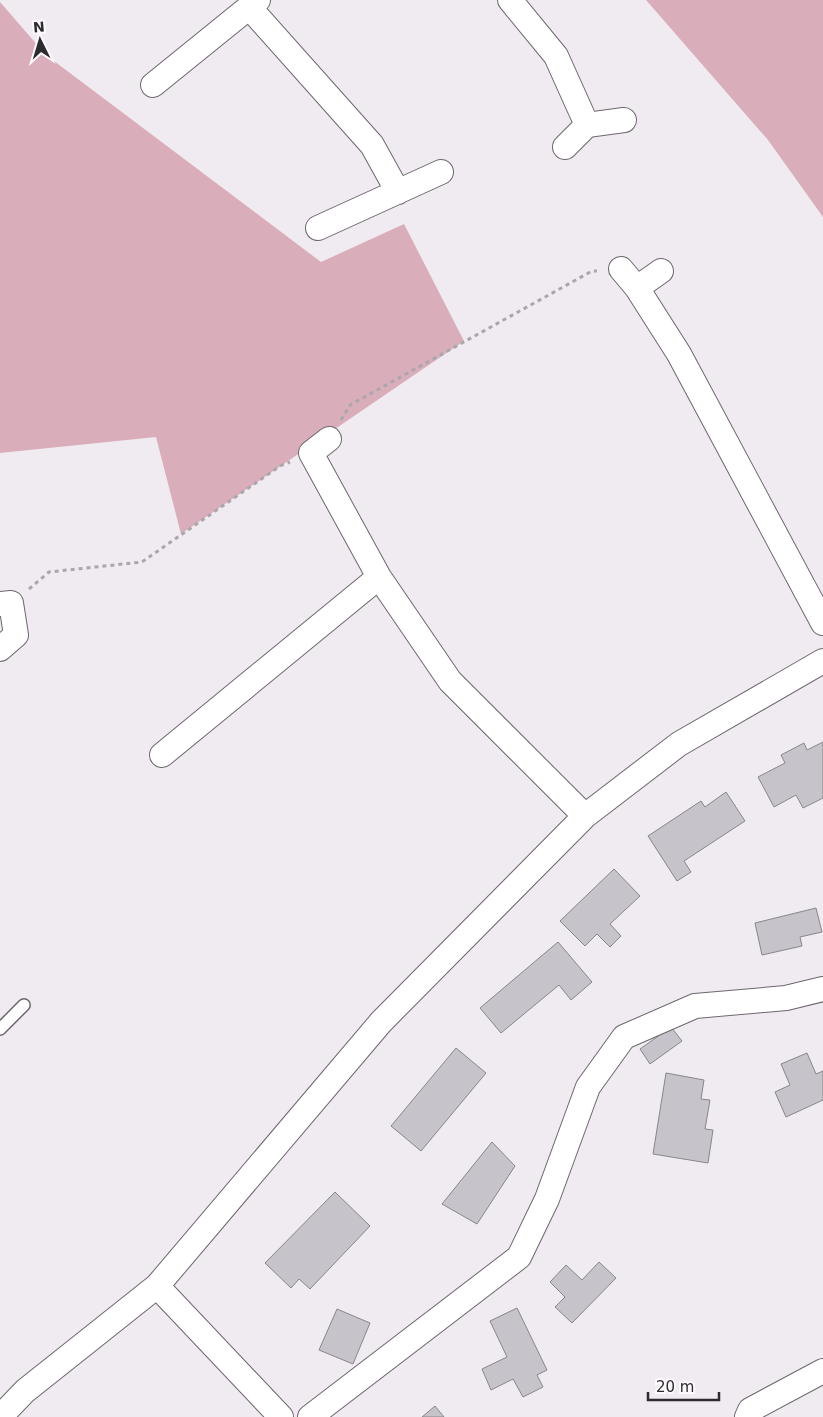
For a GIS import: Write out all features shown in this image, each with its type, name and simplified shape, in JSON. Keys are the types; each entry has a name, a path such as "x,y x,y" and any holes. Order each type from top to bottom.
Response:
{"street":[{"path":"510,0 556,56 587,125"},
{"path":"153,85 254,4 372,145 398,192"},
{"path":"565,147 587,125 624,120"},
{"path":"318,228 441,172"},
{"path":"621,269 637,288 679,354 823,623"},
{"path":"637,288 661,271"},
{"path":"320,446 380,577 450,681 585,816"},
{"path":"162,755 380,577"},
{"path":"0,649 16,635 5,603"},
{"path":"0,1416 26,1391 157,1286 381,1022 585,816 679,744 823,661"},
{"path":"310,1417 519,1257 547,1199 588,1087 624,1037 695,1006 786,998 823,989"},
{"path":"157,1286 281,1417"},
{"path":"747,1417 750,1410 823,1371"}],"lane":[{"path":"0,1029 24,1005"}],"path":[{"path":"5,603 50,572 142,562 280,466 320,446 350,406 592,271 621,269"}],"shaded area":[{"path":"646,0 823,0 823,217 768,140"},
{"path":"0,2 46,55 321,262 404,224 464,341 181,534 156,437 0,453"}],"building":[{"path":"823,742 823,798 803,808 796,795 774,807 758,777 785,763 781,755 804,743 807,750"},
{"path":"726,792 745,821 684,861 691,872 677,881 648,836 701,801 705,807"},
{"path":"614,869 640,896 610,924 621,936 610,947 597,934 585,946 560,921"},
{"path":"816,908 822,932 800,937 802,946 762,955 755,923"},
{"path":"558,942 592,982 571,1000 559,985 501,1033 480,1008"},
{"path":"671,1027 682,1041 650,1064 640,1049"},
{"path":"456,1048 486,1073 421,1151 391,1126"},
{"path":"807,1053 816,1074 823,1071 823,1100 786,1117 775,1092 790,1085 781,1064"},
{"path":"666,1073 704,1080 701,1099 710,1100 705,1129 713,1130 708,1163 653,1154"},
{"path":"492,1142 515,1166 477,1224 442,1204"},
{"path":"335,1192 370,1226 310,1289 299,1279 291,1288 265,1263"},
{"path":"599,1262 616,1278 572,1323 555,1307 565,1297 550,1282 566,1265 582,1280"},
{"path":"517,1308 547,1370 537,1375 543,1387 523,1397 513,1379 491,1390 482,1369 507,1357 490,1321"},
{"path":"337,1309 370,1323 353,1364 319,1350"},
{"path":"435,1406 444,1417 422,1417"}]}
